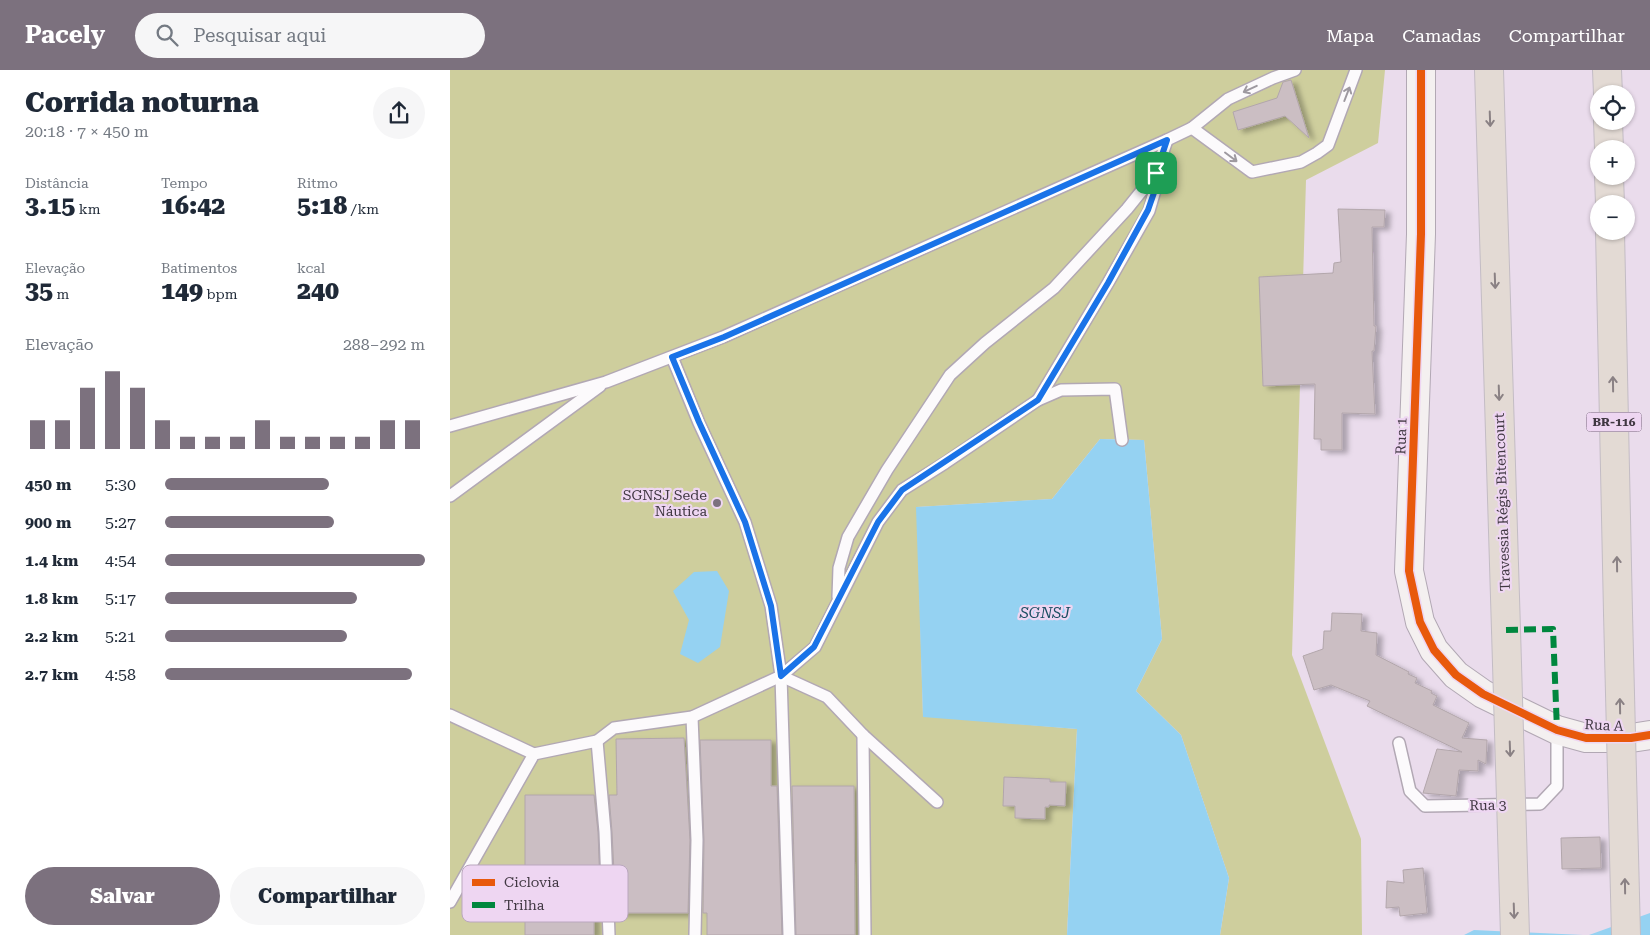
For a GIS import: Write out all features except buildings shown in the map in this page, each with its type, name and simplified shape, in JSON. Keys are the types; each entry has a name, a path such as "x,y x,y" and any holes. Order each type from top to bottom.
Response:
{"highway":[{"name":"Travessia Régis Bitencourt","path":"1489,70 1515,935"},
{"name":"BR-116","path":"1610,240 1626,935"}],"street":[{"name":"Rua 1","path":"1421,70 1421,234 1409,571 1420,622 1434,650 1456,675 1483,694 1557,730"},
{"name":"Rua A","path":"1557,730 1586,738 1631,738 1650,734"}],"lane":[{"path":"450,426 606,382 724,337 1167,140 1192,128 1228,99 1295,70"},
{"path":"1192,128 1252,172 1301,162 1328,145 1356,70"},
{"path":"1038,400 1108,283 1148,210 1156,187 1156,173 1167,140"},
{"path":"838,601 839,568 848,537 887,470 950,375 984,343 1054,288 1127,209 1156,173"},
{"path":"672,357 699,422 745,522 771,606 781,676 789,935"},
{"path":"450,496 606,382"},
{"path":"450,715 534,754 597,741 614,728 692,717 781,676 814,647 878,522 902,490 1038,400 1061,390 1115,389 1122,440"},
{"path":"781,676 827,696 863,735 937,802"},
{"path":"692,717 698,840 696,935"},
{"name":"Rua 3","path":"1398,743 1410,791 1425,806 1540,804 1557,786 1557,730"},
{"path":"863,735 865,935"},
{"path":"597,741 606,865"},
{"path":"471,865 534,754"},
{"path":"450,902 462,881"},
{"path":"608,922 608,935"}],"green space":[{"name":"SGNSJ Sede Náutica","path":"450,70 1385,70 1378,143 1306,180 1292,655 1361,839 1362,935 1220,935 1229,878 1181,735 1136,691 1162,639 1144,440 1100,439 1052,499 917,507 923,716 1077,729 1067,935 450,935"}],"water":[{"name":"SGNSJ","path":"1100,439 1144,440 1162,639 1136,691 1181,735 1229,878 1220,935 1067,935 1077,729 923,717 916,507 1052,499"},
{"path":"717,571 729,591 720,647 698,663 680,654 689,620 673,591 694,572"},
{"path":"1650,913 1650,935 1589,935"},
{"path":"1474,930 1583,935 1464,935"}],"marked path":[{"path":"1506,630 1553,629 1557,730"}],"cycle path":[{"path":"1421,70 1421,234 1409,571 1420,622 1434,650 1456,675 1483,694 1557,730 1586,738 1631,738 1650,735"}],"place":[{"name":"SGNSJ Sede Náutica","path":"717,503"}],"route":[{"path":"1167,140 1156,173 1156,187 1148,210 1108,283 1038,400 902,490 878,522 814,647 781,676 771,606 745,522 699,422 672,357 724,337 1167,140"}]}
